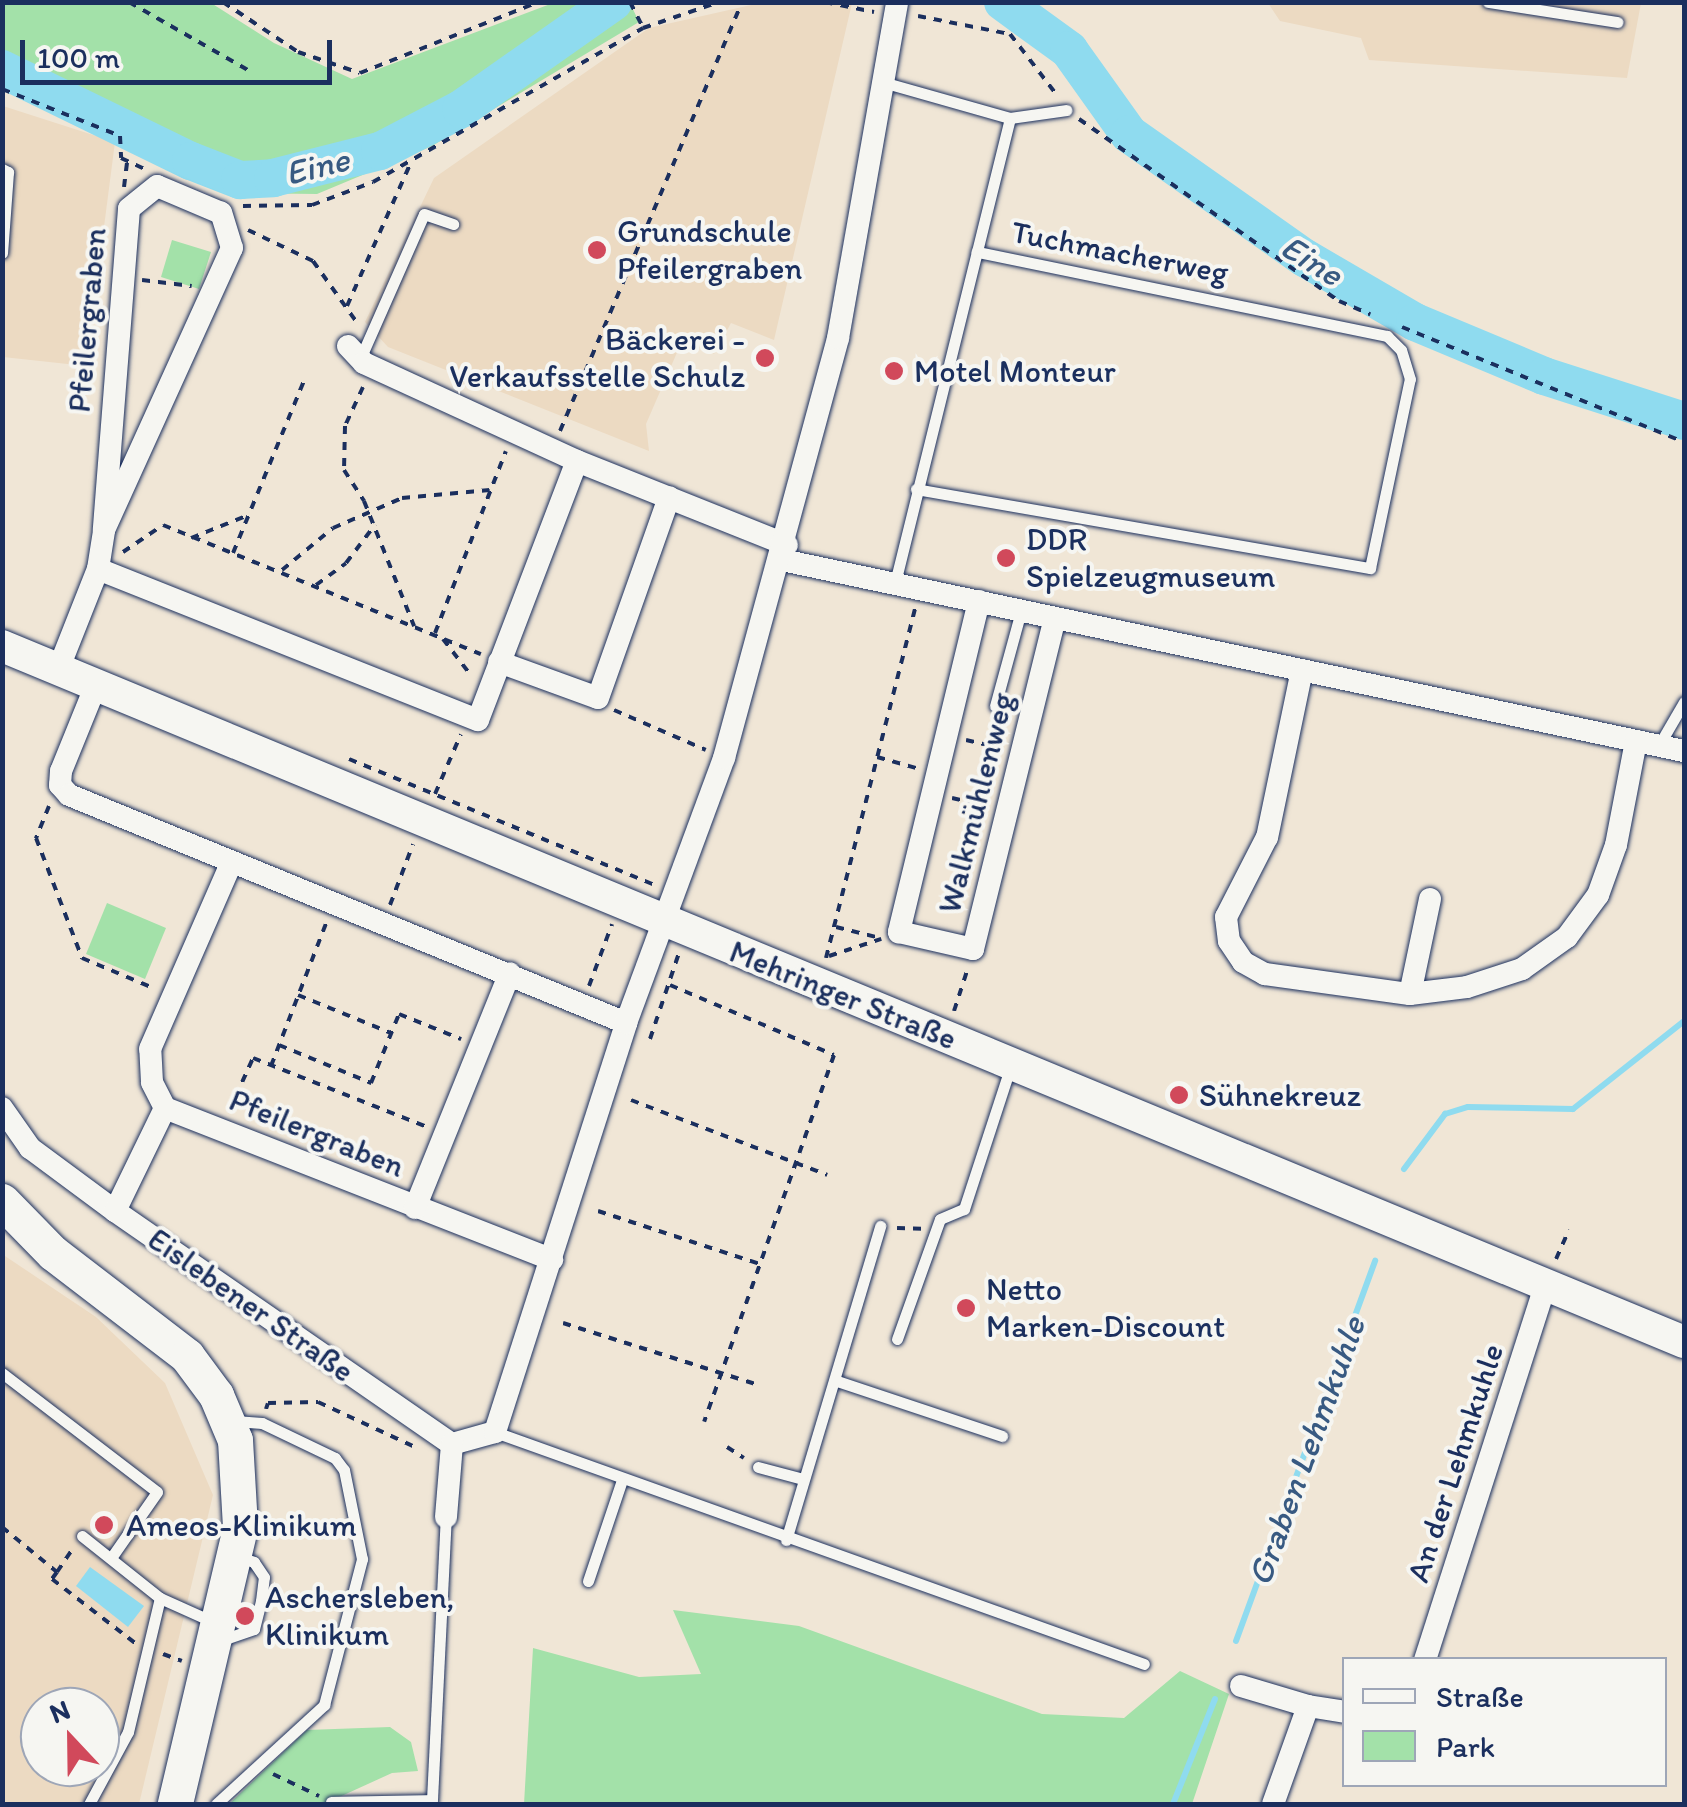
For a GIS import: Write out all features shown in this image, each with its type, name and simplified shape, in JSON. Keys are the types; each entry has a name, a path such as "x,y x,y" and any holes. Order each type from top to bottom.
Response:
{"main road":[{"name":"Mehringer Straße","path":"2,646 621,900 674,935 945,1037 1684,1342"},
{"path":"2,1201 53,1253 187,1356 245,1422 235,1556 175,1804"}],"street":[{"path":"446,1518 451,1454 496,1432 626,1023 674,935 785,552 838,338 886,83 896,7"},
{"name":"Pfeilergraben","path":"58,670 98,568 104,530 130,208 157,186 227,221 232,248 104,530"},
{"path":"360,357 554,445 578,461 785,552 895,584 1684,751"},
{"path":"98,568 478,720 578,461"},
{"path":"499,662 598,698 669,498"},
{"name":"Walkmühlenweg","path":"979,602 935,784 890,935 974,949 1055,618"},
{"path":"1302,670 1267,837 1226,917 1229,941 1243,962 1265,974 1410,994 1467,987 1522,968 1566,937 1598,895 1648,743"},
{"path":"96,685 60,785 68,794 626,1023"},
{"path":"115,1212 166,1108 152,1082 150,1048 231,864"},
{"path":"1410,994 1430,899"},
{"path":"415,1208 510,973"},
{"name":"Eislebener Straße","path":"2,1108 30,1148 451,1454"},
{"name":"Pfeilergraben","path":"166,1108 552,1260"},
{"name":"An der Lehmkuhle","path":"1426,1657 1545,1286"},
{"path":"1241,1686 1342,1712"},
{"path":"1273,1804 1308,1706"}],"lane":[{"path":"1488,2 1616,22"},
{"path":"886,83 1010,118 1066,110"},
{"name":"Tuchmacherweg","path":"895,584 1010,118"},
{"path":"2,169 8,172 2,253"},
{"path":"360,357 424,214 453,224"},
{"name":"Tuchmacherweg","path":"916,490 1370,568 1410,379 1401,350 1387,336 976,252"},
{"path":"995,706 1021,611"},
{"path":"1648,743 1684,702"},
{"path":"896,1339 940,1220 964,1209 1012,1064"},
{"path":"786,1540 880,1226"},
{"path":"2,1373 157,1492 111,1558"},
{"path":"836,1382 1002,1436"},
{"path":"216,1804 324,1705 362,1559 344,1470 334,1458 245,1422"},
{"path":"496,1432 786,1540 1144,1664"},
{"path":"758,1467 803,1479"},
{"path":"588,1581 622,1480"},
{"path":"331,1802 435,1802 446,1518"},
{"path":"82,1536 214,1646"},
{"path":"88,1804 128,1732 160,1598"}],"path":[{"path":"129,2 251,72"},
{"path":"223,2 298,52 360,73 538,2"},
{"path":"630,2 642,28"},
{"path":"229,206 312,206 411,162 642,28 719,2"},
{"path":"554,445 742,2"},
{"path":"825,2 896,7 1010,34 1066,110 1339,302 1375,316"},
{"path":"2,89 120,136 121,158 162,176"},
{"path":"348,306 411,162"},
{"path":"237,225 314,261 359,325 360,357 342,443 344,470 375,524 414,626"},
{"path":"123,277 215,289"},
{"path":"1394,324 1684,442"},
{"path":"233,554 304,378"},
{"path":"435,633 516,428"},
{"path":"281,571 333,528 402,498 490,490"},
{"path":"191,538 249,514"},
{"path":"316,586 346,563 375,524"},
{"path":"98,568 162,526 499,662"},
{"path":"824,964 920,589"},
{"path":"435,633 461,658 484,703"},
{"path":"598,698 724,758"},
{"path":"947,735 1021,754"},
{"path":"877,757 1007,812"},
{"path":"60,785 36,838 82,958 170,996"},
{"path":"582,1004 621,900"},
{"path":"271,1066 333,904"},
{"path":"835,926 890,935"},
{"path":"650,1038 670,986 674,935"},
{"path":"826,956 890,935"},
{"path":"945,1037 974,949"},
{"path":"670,986 834,1055 704,1422"},
{"path":"298,994 392,1033"},
{"path":"279,1044 371,1083 399,1014 479,1046"},
{"path":"221,1129 253,1058 444,1134"},
{"path":"631,1100 828,1175"},
{"path":"598,1211 760,1264"},
{"path":"880,1226 937,1230"},
{"path":"1545,1286 1569,1230"},
{"path":"563,1323 755,1384"},
{"path":"245,1422 268,1403 318,1402 451,1454"},
{"path":"728,1447 758,1467"},
{"path":"2,1528 57,1572"},
{"path":"82,1536 52,1579 105,1625 148,1649 214,1646"},
{"path":"255,1765 331,1802"}],"shaded area":[{"name":"Grundschule Pfeilergraben","path":"760,3 852,3 774,340 731,323 714,354 682,341 646,424 649,451 388,347 365,322 434,178 649,28"},
{"path":"1268,3 1641,3 1627,78 1369,60 1361,38 1280,21"},
{"path":"3,106 115,142 86,366 3,357"},
{"name":"Ameos-Klinikum","path":"2,1254 96,1317 165,1383 213,1495 139,1804 3,1804"}],"green space":[{"path":"2,3 211,3 274,43 352,79 553,3 630,3 639,22 432,146 317,194 241,193 113,118 3,78"},
{"path":"172,240 211,252 199,289 161,277"},
{"path":"107,903 166,928 145,979 86,954"},
{"path":"673,1610 799,1626 1042,1714 1124,1718 1180,1671 1229,1694 1192,1804 524,1804 533,1648 639,1677 701,1674"},
{"path":"390,1727 411,1742 418,1771 392,1773 324,1804 229,1804 307,1730"}],"water":[{"path":"90,1567 144,1606 128,1627 76,1586"}],"waterway":[{"name":"Eine","path":"2,69 191,161 240,180 273,178 380,151 461,109 613,2"},
{"name":"Eine","path":"1003,2 1069,50 1129,134 1305,258 1415,322 1544,376 1684,421"},
{"name":"Graben Lehmkuhle","path":"1404,1169 1445,1114 1468,1107 1573,1109 1684,1021"},
{"name":"Graben Lehmkuhle","path":"1236,1641 1375,1261"},
{"name":"Graben Lehmkuhle","path":"1173,1804 1215,1699"}],"place":[{"name":"Grundschule Pfeilergraben","path":"597,250"},
{"name":"Bäckerei - Verkaufsstelle Schulz","path":"765,358"},
{"name":"Motel Monteur","path":"894,371"},
{"name":"DDR Spielzeugmuseum","path":"1006,558"},
{"name":"Sühnekreuz","path":"1179,1095"},
{"name":"Netto Marken-Discount","path":"966,1308"},
{"name":"Ameos-Klinikum","path":"104,1525"},
{"name":"Aschersleben, Klinikum","path":"245,1616"}]}
